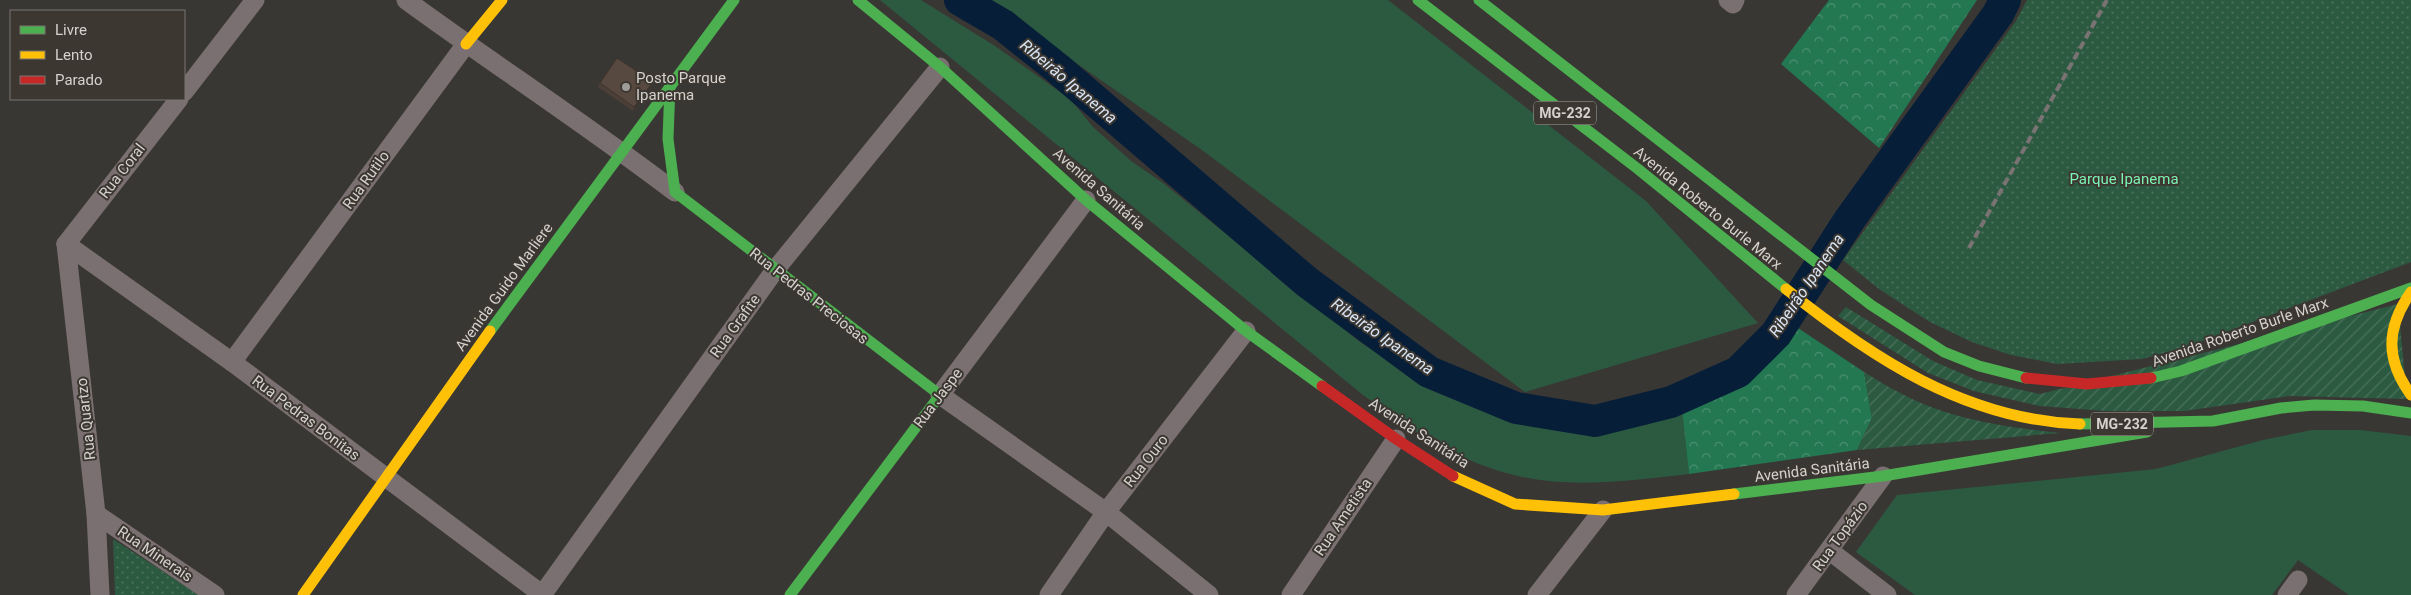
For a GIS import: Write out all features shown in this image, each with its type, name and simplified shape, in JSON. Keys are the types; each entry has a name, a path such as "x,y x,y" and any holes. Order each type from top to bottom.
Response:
{"main road":[{"name":"Rua Rutilo","path":"466,44 502,0"},
{"name":"Avenida Guido Marliere","path":"303,595 385,477 621,151 734,0"},
{"name":"Avenida Sanitária","path":"858,0 940,67 1086,200 1246,331 1396,439 1455,477 1515,504 1603,510 1883,476 2220,420"},
{"name":"Avenida Roberto Burle Marx","path":"1418,0 1711,226 1780,286 1850,338 1923,384 1970,403 2007,414 2065,423 2107,425 2220,420 2282,408 2315,405 2355,404 2411,413"},
{"name":"Avenida Roberto Burle Marx","path":"1479,0 1870,305 1938,349 1981,366 2040,382 2068,385 2106,385 2142,381 2181,371 2411,288"},
{"path":"670,84 666,137 669,169 674,192"},
{"name":"Rua Pedras Preciosas","path":"674,192 940,395"},
{"path":"2411,292 2400,305 2392,327 2391,351 2397,374 2411,395"},
{"name":"Rua Jaspe","path":"790,595 940,395"}],"street":[{"path":"185,91 255,0"},
{"name":"Rua Pedras Preciosas","path":"406,0 466,44 621,151 674,192"},
{"name":"Rua Rutilo","path":"232,362 466,44"},
{"name":"Rua Grafite","path":"542,595 775,270 940,67"},
{"name":"Rua Coral","path":"66,244 178,100"},
{"name":"Rua Jaspe","path":"940,395 1086,200"},
{"name":"Rua Pedras Bonitas","path":"66,244 232,362 542,595"},
{"name":"Rua Quartzo","path":"66,244 96,514 100,595"},
{"name":"Rua Ouro","path":"1050,595 1106,512 1246,331"},
{"name":"Rua Pedras Preciosas","path":"940,395 1106,512 1209,595"},
{"name":"Rua Ametista","path":"1291,595 1396,439"},
{"name":"Rua Topázio","path":"1796,595 1883,476"},
{"path":"1537,595 1603,510"},
{"name":"Rua Minerais","path":"96,514 215,595"},
{"path":"1830,551 1887,595"}],"green space":[{"path":"880,0 921,0 995,46 1070,99 1093,127 1131,161 1163,183 1360,342 1400,368 1456,394 1511,416 1566,430 1606,432 1645,425 1682,410 1689,474 1582,483 1539,480 1518,476 1476,463 1417,432 1363,395"},
{"path":"985,0 1388,0 1646,201 1758,323 1525,392 1202,150"},
{"path":"1829,0 1977,0 1879,148 1781,64"},
{"name":"Parque Ipanema","path":"2027,0 2411,0 2411,262 2189,346 2142,359 2057,364 2011,355 1972,342 1930,322 1879,289 1843,260 2016,21"},
{"path":"2398,304 2407,399 2290,396 2184,411 2106,411 2040,406 1974,391 1928,373 1838,316 1846,307 1933,361 1977,380 2040,394"},
{"path":"1798,328 1864,372 1872,418 1857,450 1689,474 1682,410 1755,376"},
{"path":"1864,372 1904,395 1941,411 2000,425 2060,433 1857,450 1872,418"},
{"path":"2312,430 2360,430 2411,436 2411,595 2349,595 2298,560 2272,595 1915,595 1856,552 1897,495 2156,469 2263,440"},
{"path":"113,539 199,595 115,595"}],"building":[{"name":"Posto Parque Ipanema","path":"617,58 653,82 634,107 600,83"}],"waterway":[{"name":"Ribeirão Ipanema","path":"960,0 1003,25 1057,68 1307,282 1429,372 1516,408 1595,421 1671,402 1738,372 1776,334 1850,219 1998,14 2005,0"}],"railway":[{"path":"1969,248 2107,0"}],"traffic: fast":[{"path":"490,331 734,0"},
{"path":"858,0 940,67 1086,200 1246,331 1322,386"},
{"path":"1418,0 1638,169 1786,289"},
{"path":"1479,0 1871,305 1944,352 1979,366 2026,378"},
{"path":"670,85 668,139 675,192 940,395 790,595"},
{"path":"2151,378 2181,371 2411,288"},
{"path":"2080,424 2213,421 2281,408 2314,405 2363,406 2411,413"},
{"path":"1734,494 1883,476 2147,432"}],"traffic: slow":[{"path":"466,44 502,0"},
{"path":"1786,289 1852,339 1922,381 1960,398 1998,411 2038,420 2080,424"},
{"path":"2411,292 2397,318 2392,343 2397,369 2411,395"},
{"path":"303,595 490,331"},
{"path":"1453,476 1515,504 1603,510 1734,494"}],"traffic: jam":[{"path":"2026,378 2087,384 2151,378"},
{"path":"1322,386 1396,439 1453,476"}],"place":[{"name":"Posto Parque Ipanema","path":"626,87"}]}
